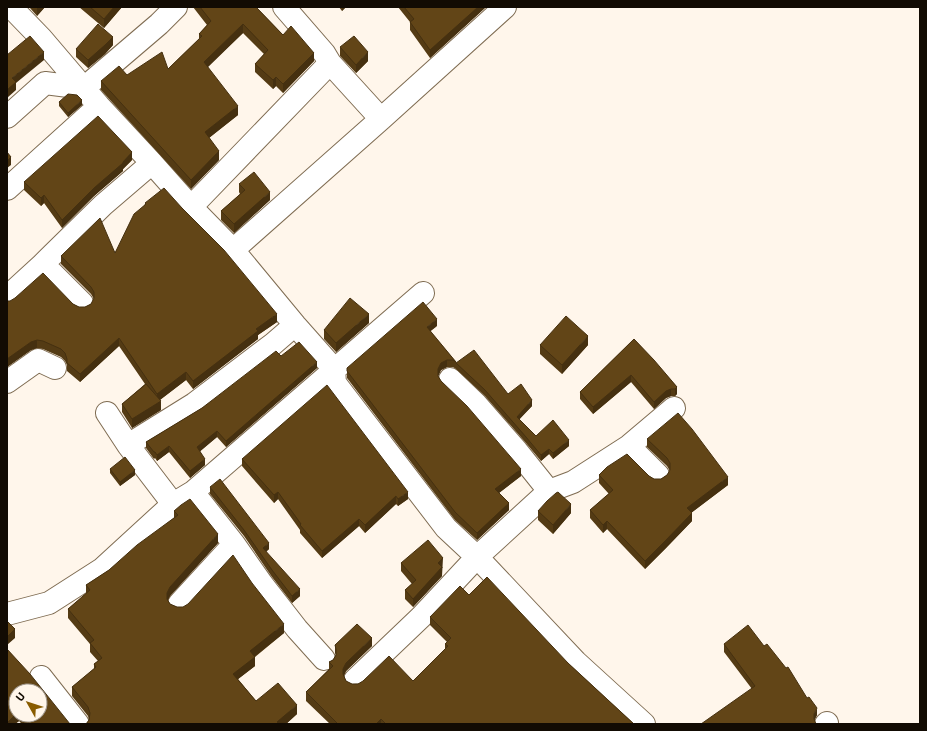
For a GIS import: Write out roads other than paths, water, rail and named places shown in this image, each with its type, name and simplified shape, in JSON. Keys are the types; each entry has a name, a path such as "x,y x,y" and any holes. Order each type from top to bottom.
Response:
{"street":[{"path":"11,7 41,38 99,106 152,163 190,207 233,250 295,325 334,369 335,383 446,528 477,557 576,662 644,724"},
{"path":"7,117 45,83 84,88 159,24 176,7"},
{"path":"284,7 324,53 330,63 381,119"},
{"path":"233,250 505,7"},
{"path":"190,207 330,63"},
{"path":"7,189 99,106"},
{"path":"7,297 44,264 103,205 152,163"},
{"path":"44,264 82,304"},
{"path":"7,614 49,603 102,569 173,504 193,492 423,293"},
{"path":"128,446 194,404 273,344 295,325"},
{"path":"7,382 38,360 55,368"},
{"path":"450,379 476,404 549,491"},
{"path":"355,680 421,617 477,557 549,491 573,482 629,446 674,408"},
{"path":"107,413 128,446 173,504"},
{"path":"629,446 658,475"},
{"path":"193,492 234,544 262,584 324,659"},
{"path":"179,604 234,544"},
{"path":"41,677 78,724"}]}
